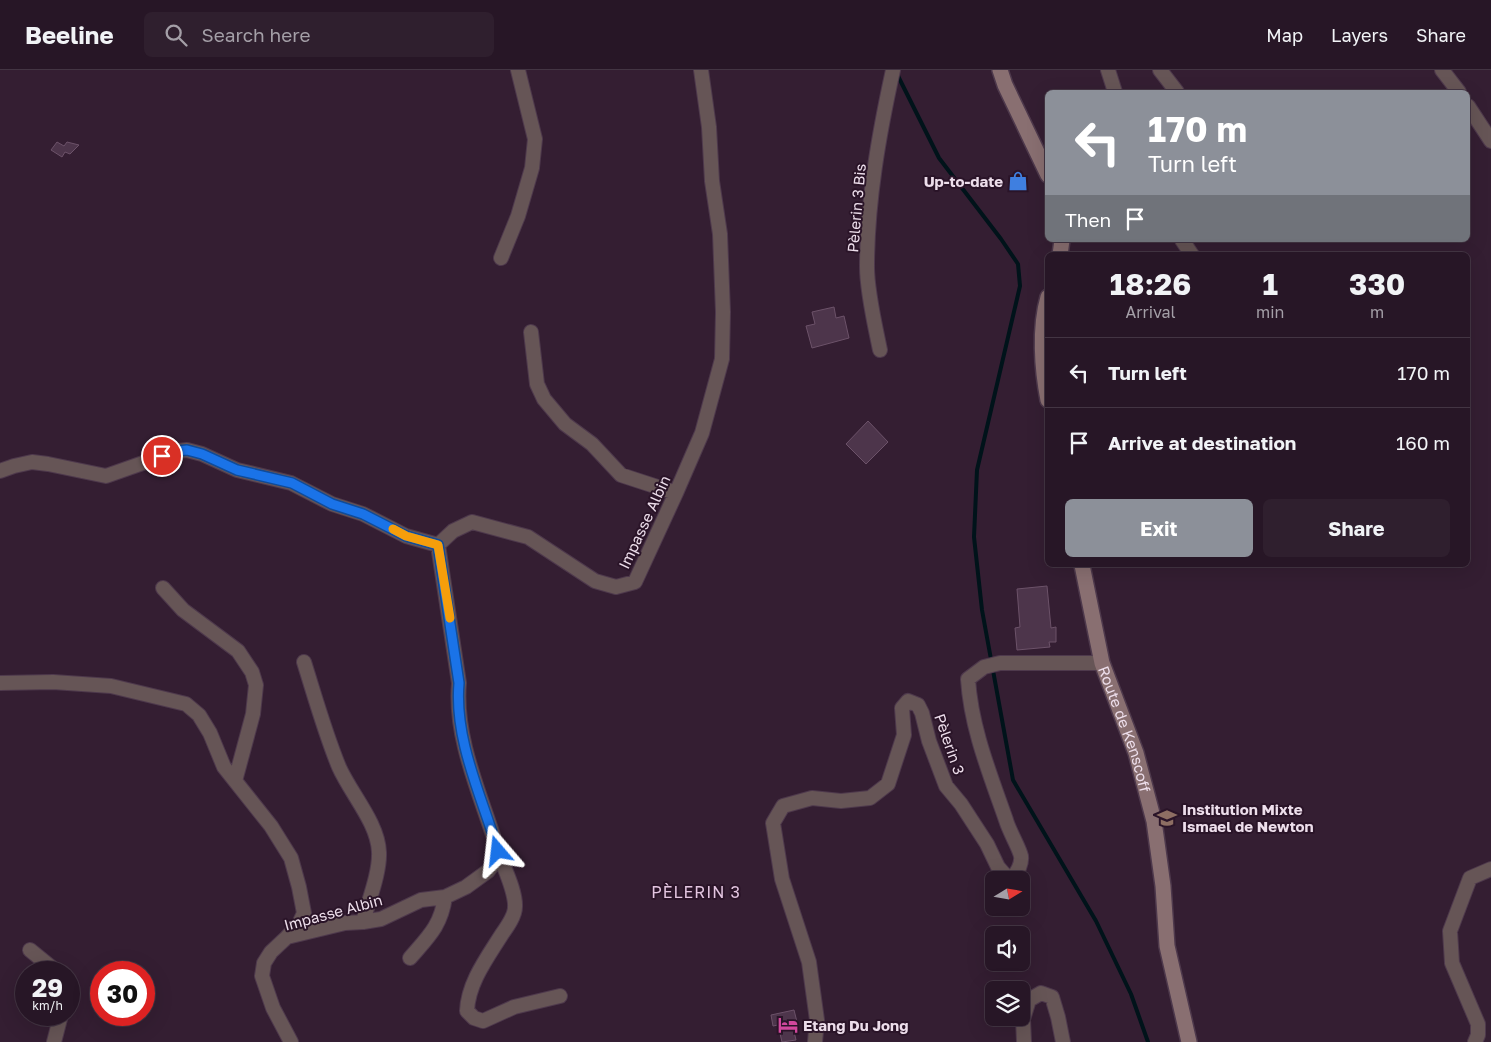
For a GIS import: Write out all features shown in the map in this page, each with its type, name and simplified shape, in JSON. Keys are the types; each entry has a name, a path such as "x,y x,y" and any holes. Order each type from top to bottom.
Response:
{"main road":[{"path":"1000,70 1005,85 1045,168"},
{"path":"1045,319 1043,333 1045,384"},
{"name":"Route de Kenscoff","path":"1082,567 1102,663 1136,753 1154,821 1163,886 1167,946 1189,1042"}],"street":[{"path":"501,258 518,216 532,168 535,139 518,70"},
{"name":"Impasse Albin","path":"438,545 453,531 472,522 528,538 595,581 616,587 634,582 676,494 702,433 722,360 724,312 720,234 712,181 709,127 702,70"},
{"name":"Pèlerin 3 Bis","path":"880,350 867,268 871,192 893,70"},
{"path":"1108,70 1114,90"},
{"path":"1160,70 1175,90"},
{"path":"1442,70 1457,90"},
{"path":"1470,109 1491,141"},
{"path":"531,332 537,384 544,399 565,424 592,444 621,475 676,494"},
{"path":"0,471 32,462 106,476 177,451 187,450 202,454 237,470 292,483 332,504 363,514 406,536 438,545 459,683 458,703 462,731 472,771 514,898 515,909 508,924 478,972 467,1003 467,1011 474,1018 483,1021 514,1008 560,996"},
{"path":"163,588 183,610 238,651 252,672 256,685 253,714 235,781"},
{"path":"304,662 340,768 372,826 377,840 378,864 363,922"},
{"name":"Pèlerin 3","path":"815,1042 817,1020 809,962 782,879 773,822 784,806 812,798 841,801 870,798 888,784 904,735 902,708 908,701 918,705 946,786 961,804 987,844 998,867 1006,876 1013,877 1019,870 1021,856 1005,819 986,763 970,704 968,679 984,667 1000,663 1102,663"},
{"path":"0,684 53,682 111,686 186,704 199,715 210,733 224,767 271,826 291,858 304,913 299,924 287,937"},
{"name":"Impasse Albin","path":"291,1042 273,1008 262,976 264,963 271,952 287,937 345,923 381,918 421,900 445,897 466,887 488,871 494,863 498,851"},
{"path":"1475,1042 1478,1035 1478,1024 1452,963 1450,931 1470,878 1491,869"},
{"path":"410,958 434,929 443,912 445,897"},
{"path":"30,950 44,961"},
{"path":"1024,1042 1024,1019 1030,1000 1041,993 1052,997 1063,1042"},
{"path":"54,1042 58,1026"}],"building":[{"path":"57,142 64,146 67,142 79,145 70,154 65,152 62,157 51,150"},
{"path":"834,307 836,318 844,316 849,338 812,348 806,326 815,324 812,312"},
{"path":"868,421 888,442 866,464 846,444"},
{"path":"1047,586 1051,628 1056,627 1056,642 1049,642 1050,647 1017,650 1015,628 1020,627 1017,589"},
{"path":"794,1010 797,1022 792,1023 796,1040 782,1042 778,1025 773,1026 771,1015"}],"waterway":[{"path":"897,74 939,158 1018,264 1020,286 977,470 974,537 982,610 1013,780 1096,921 1131,994 1148,1042"}],"slow traffic":[{"path":"393,529 406,536 438,545 450,618"}],"place":[{"name":"Up-to-date","path":"1018,181"},
{"name":"Institution Mixte Ismael de Newton","path":"1167,818"},
{"name":"Etang Du Jong","path":"788,1025"}],"district":[{"name":"PÈLERIN 3","path":"696,892"}],"route":[{"path":"162,456 187,450 202,454 237,470 292,483 332,504 363,514 406,536 438,545 459,683 458,703 462,731 472,771 498,851"}]}
